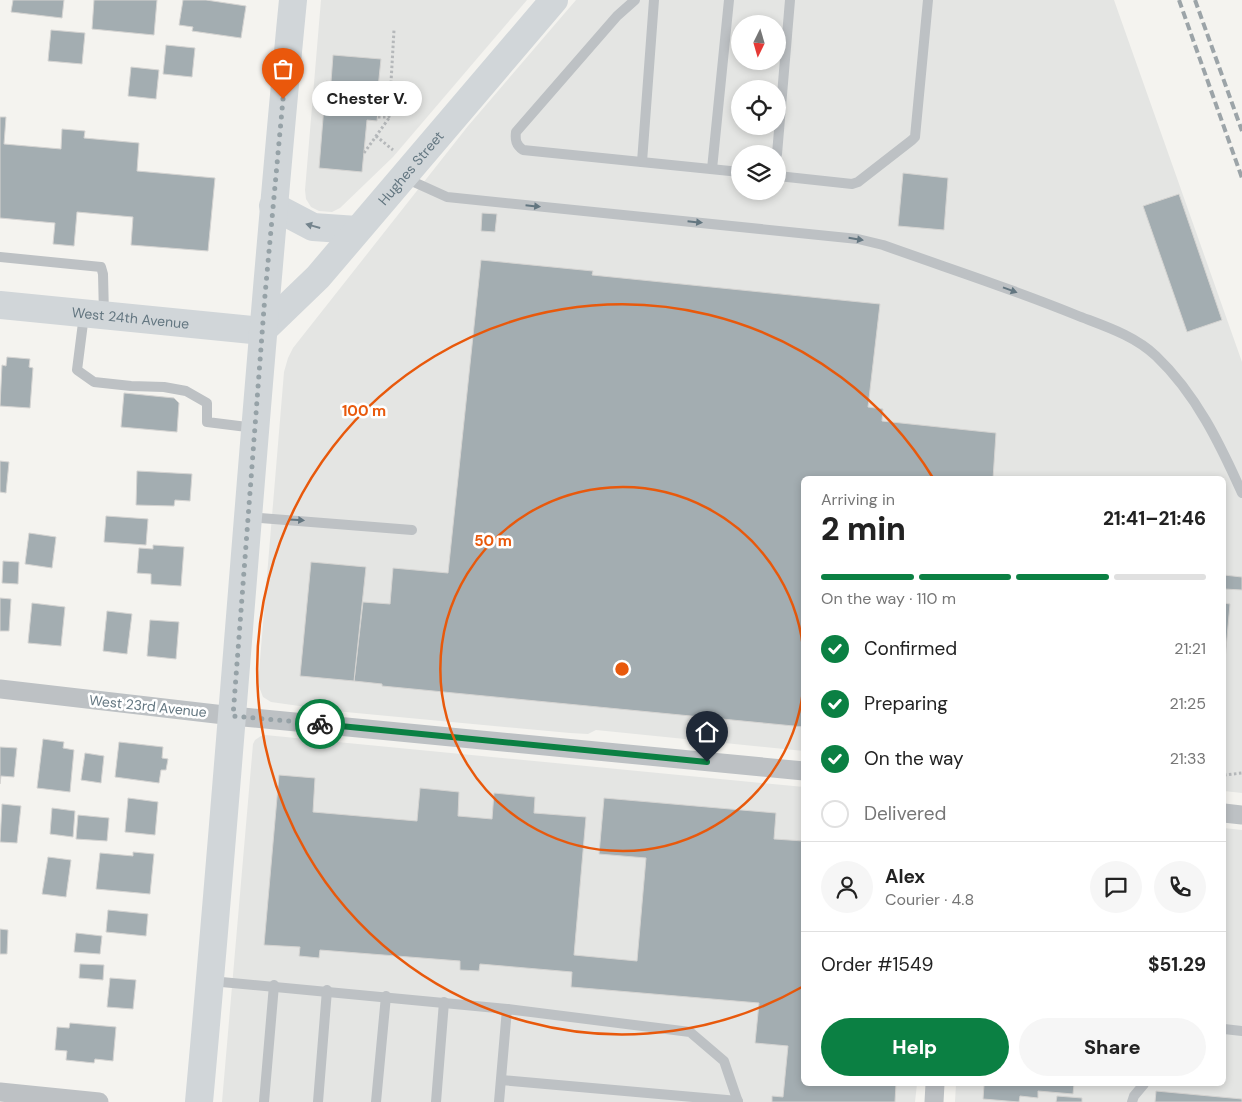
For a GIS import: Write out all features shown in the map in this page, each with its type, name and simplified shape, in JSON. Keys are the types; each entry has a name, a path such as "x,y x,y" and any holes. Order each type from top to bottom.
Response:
{"street":[{"path":"199,1102 233,716 262,331 293,0"},
{"name":"Hughes Street","path":"262,331 318,277 554,0"},
{"path":"273,206 313,228 357,230"},
{"name":"West 24th Avenue","path":"0,305 262,331"},
{"name":"West 23rd Avenue","path":"0,689 233,716 801,771"},
{"path":"1226,813 1242,815"},
{"path":"934,1102 936,1086"},
{"path":"0,1092 19,1098 99,1102"}],"lane":[{"path":"636,0 616,16 516,132 518,147 523,150 731,171"},
{"path":"642,162 654,0"},
{"path":"712,169 729,0"},
{"path":"778,145 790,0"},
{"path":"786,177 852,184 858,182 912,140 915,136 928,0"},
{"path":"404,177 447,196 484,201 858,238 883,245 1056,307 1128,336 1156,356 1192,397 1221,447 1242,493"},
{"path":"0,257 101,267 103,274 94,315 77,370 94,382 164,387 186,391 207,402 207,422 255,428"},
{"path":"248,517 412,530"},
{"path":"210,981 274,985 444,1002 690,1032 724,1060 738,1101 500,1080"},
{"path":"264,1102 274,985"},
{"path":"318,1102 327,990"},
{"path":"376,1102 386,996"},
{"path":"436,1102 444,1002"},
{"path":"499,1102 507,1009"},
{"path":"1226,1029 1242,1030"},
{"path":"1132,1102 1134,1096 1142,1086"}],"path":[{"path":"364,153 389,117 394,30"},
{"path":"378,117 389,117"},
{"path":"1226,775 1242,773"}],"shaded area":[{"path":"321,0 527,0 393,157 340,208 332,212 319,211 311,207 306,199 305,190"},
{"path":"576,0 1114,0 1242,362 1242,793 1226,791 1226,476 801,476 801,751 596,730 588,734 570,733 335,711 271,702 263,697 258,684 284,372 293,348 468,126"},
{"path":"261,736 801,787 801,1086 917,1086 915,1102 222,1102 253,744"},
{"path":"1226,828 1242,830 1242,1102 955,1102 956,1086 1226,1086"}],"building":[{"path":"13,0 64,0 62,18 11,12"},
{"path":"94,0 157,0 154,35 92,29"},
{"path":"183,0 206,0 246,6 241,38 192,31 193,27 179,25"},
{"path":"51,30 85,33 82,64 48,61"},
{"path":"166,45 195,48 192,77 163,74"},
{"path":"333,55 381,59 378,88 370,87 368,110 378,111 377,121 367,120 362,172 319,168 326,81 331,82"},
{"path":"131,67 159,70 156,99 128,96"},
{"path":"0,117 6,117 4,144 61,149 62,129 85,131 84,138 139,143 137,171 215,178 208,251 131,245 133,217 77,212 74,246 53,244 55,223 0,218"},
{"path":"903,173 948,178 944,230 898,226"},
{"path":"1179,194 1222,320 1187,332 1143,206"},
{"path":"482,213 497,214 495,232 481,231"},
{"path":"481,260 593,271 592,275 880,304 868,407 883,409 882,421 996,433 993,476 801,476 801,727 382,686 382,684 354,681 363,602 390,604 393,568 448,573"},
{"path":"7,357 30,359 29,367 33,368 30,408 0,406 2,365 6,366"},
{"path":"124,393 174,398 179,403 177,432 121,427"},
{"path":"0,461 9,462 6,493 0,492"},
{"path":"137,471 192,474 190,501 175,500 174,506 136,505"},
{"path":"106,516 148,519 146,545 104,542"},
{"path":"29,533 56,537 52,568 25,564"},
{"path":"153,545 184,547 181,586 151,584 151,574 137,573 139,548 153,549"},
{"path":"3,561 19,562 18,584 2,583"},
{"path":"311,562 366,567 354,681 300,676"},
{"path":"1226,575 1242,577 1242,590 1226,589"},
{"path":"0,598 11,599 9,631 0,631"},
{"path":"32,603 65,607 61,646 28,643"},
{"path":"1226,603 1230,604 1226,649"},
{"path":"107,611 132,614 127,654 103,651"},
{"path":"150,620 179,622 176,659 147,656"},
{"path":"43,739 64,742 63,748 74,750 70,792 37,788"},
{"path":"119,742 163,747 162,758 168,759 166,770 161,770 159,783 115,777"},
{"path":"0,747 17,748 14,777 1,776 0,784"},
{"path":"85,753 104,756 101,783 81,780"},
{"path":"279,775 315,778 313,812 417,821 420,788 459,792 458,816 492,819 494,793 535,797 534,813 586,817 574,955 637,961 646,858 599,854 604,798 776,813 774,839 801,841 801,1086 896,1086 895,1102 772,1102 772,1096 783,1097 788,1046 755,1043 759,1003 571,987 572,972 480,964 479,971 460,970 460,961 320,950 319,958 299,956 300,947 264,945"},
{"path":"128,798 158,802 155,835 125,832"},
{"path":"2,804 21,806 17,843 0,842"},
{"path":"52,808 75,811 73,837 50,834"},
{"path":"78,815 109,818 107,841 76,839"},
{"path":"133,852 154,854 150,894 96,889 100,853 133,856"},
{"path":"48,857 71,860 66,897 42,894"},
{"path":"108,910 148,914 146,936 106,932"},
{"path":"0,929 8,930 7,954 0,954"},
{"path":"76,933 102,936 100,954 74,952"},
{"path":"80,964 104,965 103,980 79,978"},
{"path":"110,978 136,980 133,1009 107,1007"},
{"path":"70,1023 116,1027 113,1061 95,1059 94,1063 66,1060 67,1051 55,1050 57,1027 69,1028"},
{"path":"984,1086 1074,1086 1073,1094 1038,1091 1038,1098 1020,1096 1019,1102 983,1099"},
{"path":"1156,1091 1242,1099 1242,1102 1155,1102"},
{"path":"1057,1096 1082,1098 1082,1102 1056,1102"}],"railway":[{"path":"1179,0 1242,178"},
{"path":"1195,0 1242,131"}],"way so far":[{"path":"283,99 265,295 233,716 320,724"}],"place":[{"name":"Chester V.","path":"283,99"}],"route":[{"path":"320,724 707,762"}]}
